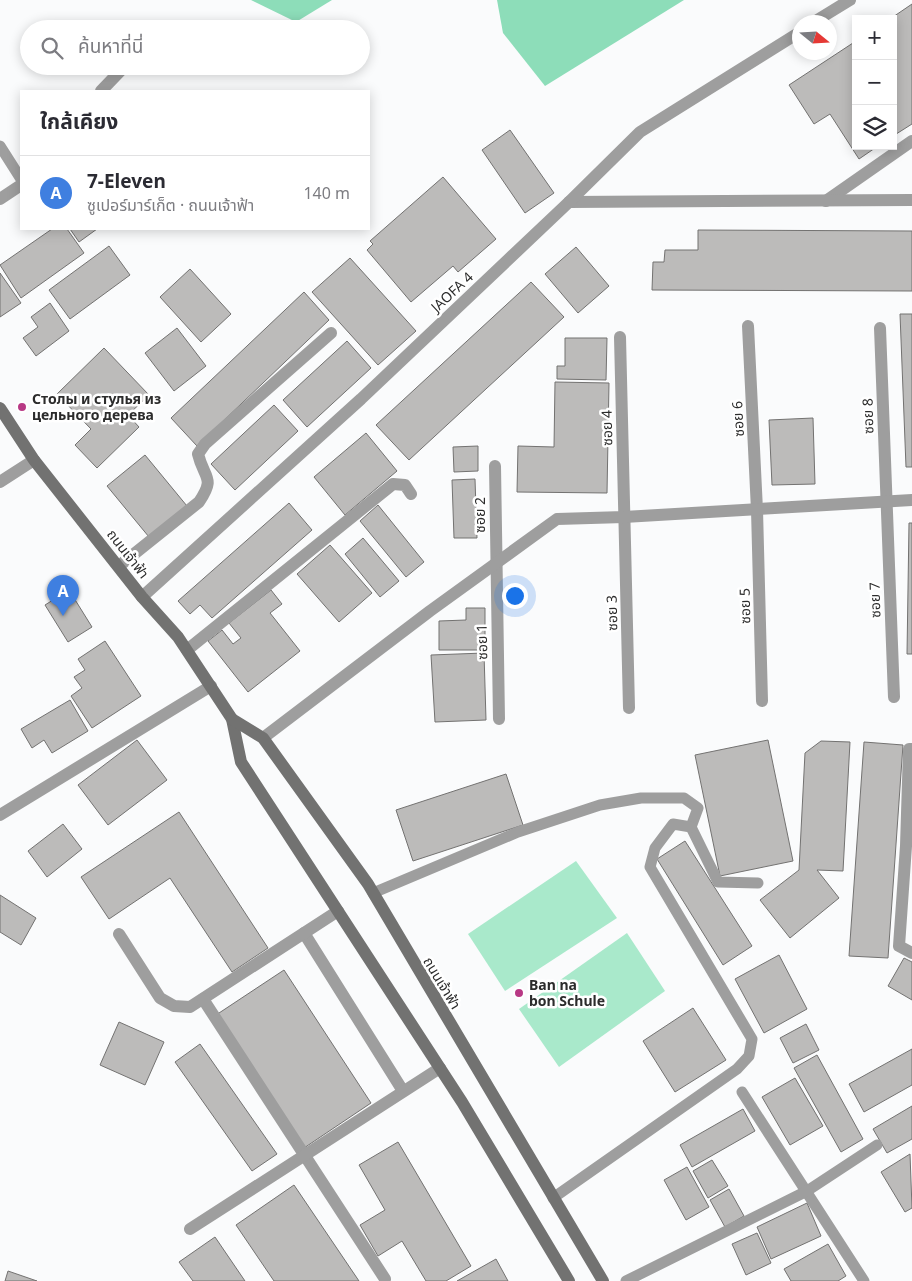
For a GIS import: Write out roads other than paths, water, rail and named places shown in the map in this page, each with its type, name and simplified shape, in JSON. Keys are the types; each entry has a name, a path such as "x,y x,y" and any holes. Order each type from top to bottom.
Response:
{"main road":[{"name":"ถนนเจ้าฟ้า","path":"0,408 34,460 142,597 178,637 232,719 242,762 440,1068 569,1281"},
{"name":"ถนนเจ้าฟ้า","path":"232,719 263,738 373,893 603,1281"}],"street":[{"path":"825,15 850,0"},
{"name":"JAOFA 4","path":"142,597 361,399 570,202 640,132 792,37"},
{"path":"102,90 116,75"},
{"path":"826,201 912,141"},
{"path":"0,199 20,186"},
{"path":"570,202 912,200"},
{"name":"ซอย 6","path":"748,326 757,510"},
{"name":"ซอย 8","path":"880,328 886,502"},
{"path":"119,566 198,502 208,488 209,479 201,466 198,454 205,444 331,333"},
{"name":"ซอย 4","path":"620,337 624,518"},
{"path":"0,482 34,460"},
{"name":"ซอย 2","path":"495,564 496,466"},
{"path":"187,650 393,484 405,485 411,494"},
{"path":"263,738 556,519 624,518 912,500"},
{"name":"ซอย 7","path":"886,502 894,697"},
{"name":"ซอย 5","path":"757,510 762,701"},
{"name":"ซอย 3","path":"624,518 629,708"},
{"name":"ซอย 1","path":"495,564 499,719"},
{"path":"0,815 210,686"},
{"path":"912,749 909,749 909,846 906,940 899,946 912,953"},
{"path":"119,934 160,998 174,1006 190,1007 338,911"},
{"path":"304,933 404,1091"},
{"path":"203,999 385,1279"},
{"path":"190,1229 440,1068"}],"lane":[{"path":"0,146 20,177"},
{"path":"373,893 518,832 600,806 641,798 684,798 698,808 691,827 718,882 758,884"},
{"path":"553,1198 737,1069 749,1056 752,1039 650,867 655,848 673,824 691,827"},
{"path":"742,1092 864,1281"},
{"path":"626,1281 807,1190 877,1145"}],"place":[{"name":"Столы и стулья из цельного дерева","path":"22,407"},
{"name":"7-Eleven","path":"63,616"},
{"name":"Ban na bon Schule","path":"519,993"}]}
